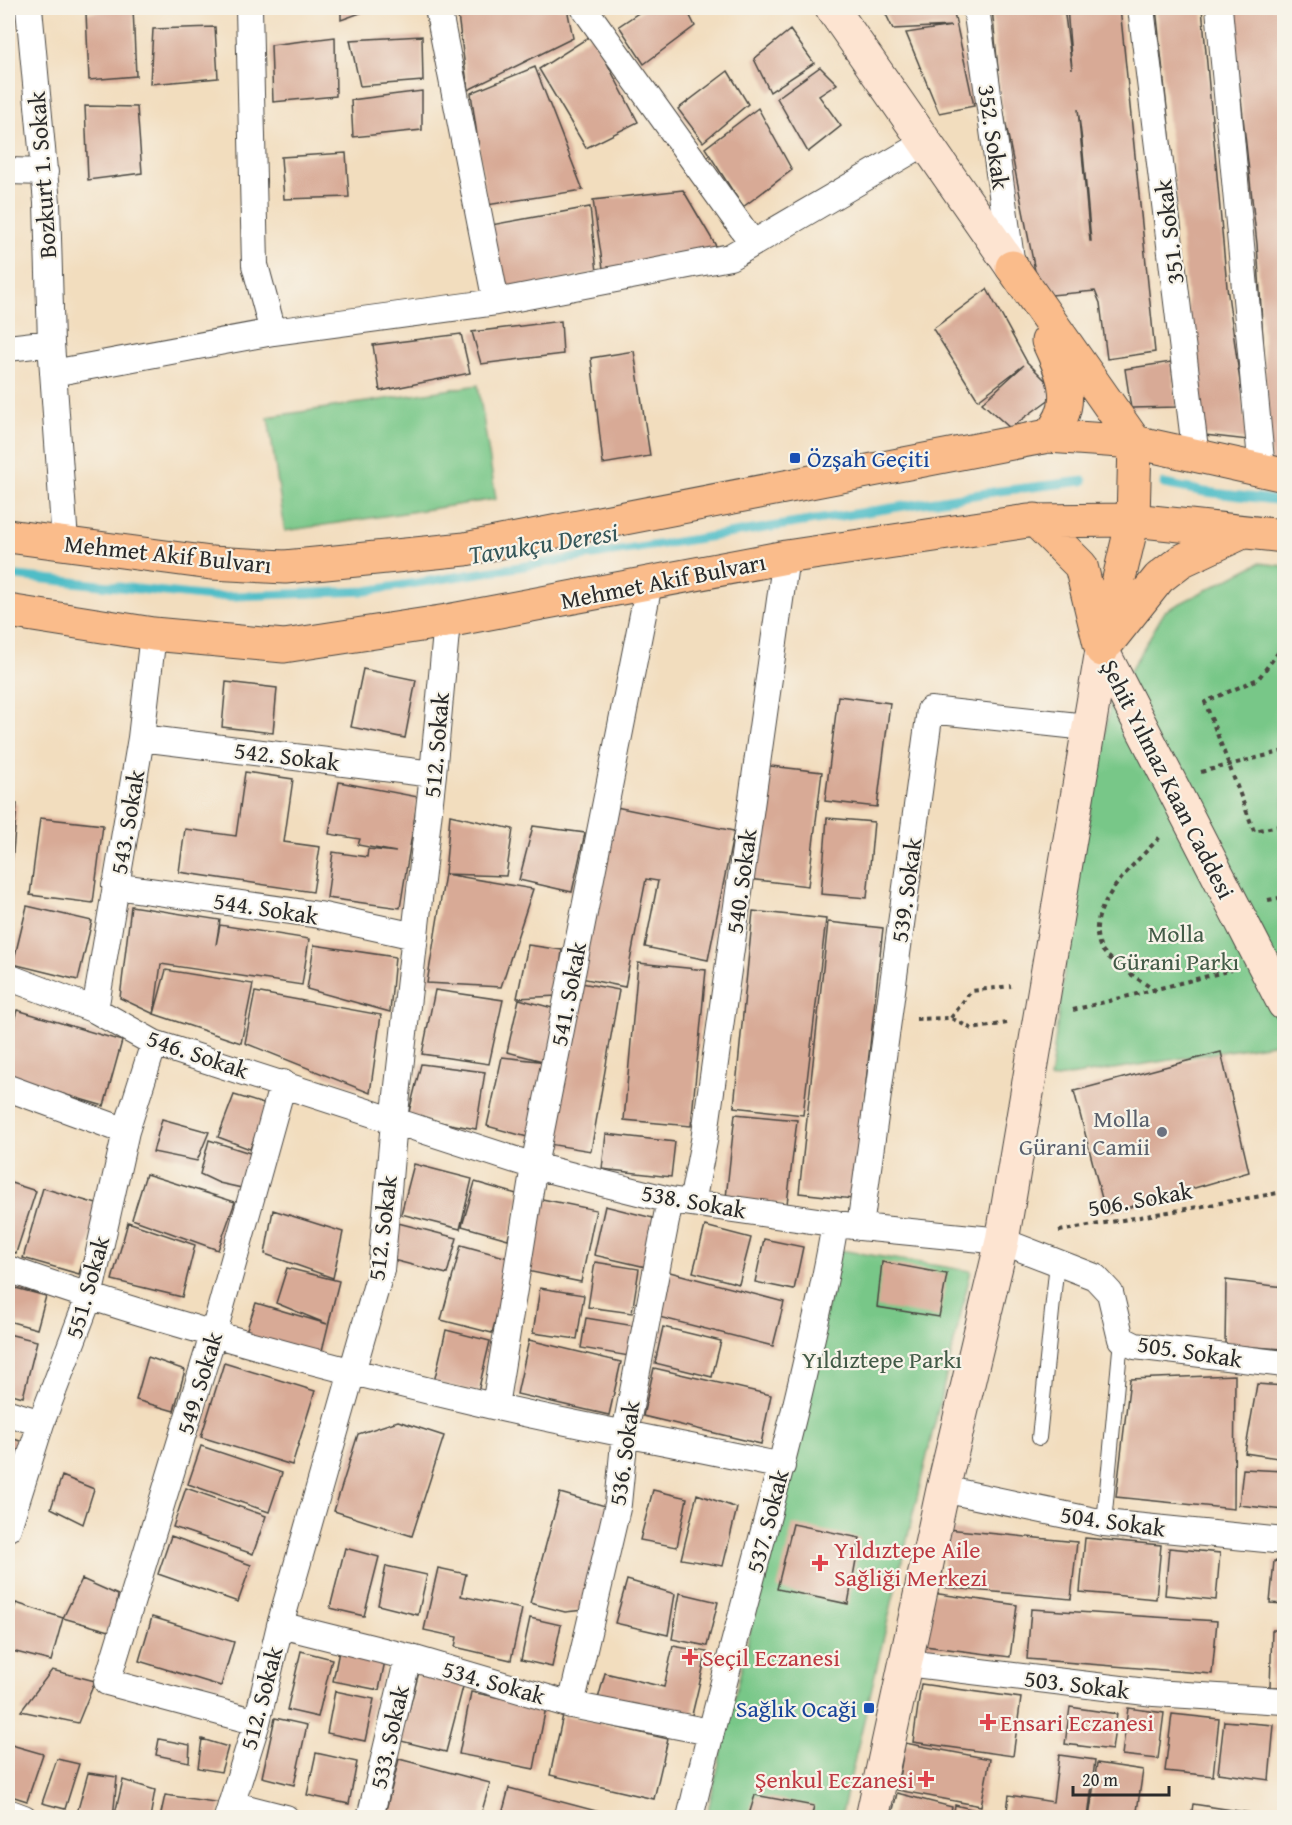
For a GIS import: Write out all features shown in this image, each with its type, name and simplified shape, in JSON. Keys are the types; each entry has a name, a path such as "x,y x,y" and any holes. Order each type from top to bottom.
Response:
{"main road":[{"path":"1012,267 1060,366 1068,392 1059,425 1048,436"},
{"path":"1012,267 1135,442 1133,520 1102,650"},
{"name":"Mehmet Akif Bulvarı","path":"8,536 211,563 285,567 465,549 1048,436 1135,442 1273,473"},
{"path":"1035,520 1081,566 1102,650"},
{"name":"Mehmet Akif Bulvarı","path":"8,611 153,634 284,646 447,621 786,557 1035,520 1133,520 1284,537"},
{"path":"1102,650 1159,578 1181,561 1241,533"}],"street":[{"name":"Bozkurt 1. Sokak","path":"29,8 45,172 51,343 65,542"},
{"path":"249,8 255,265 273,332"},
{"path":"438,8 496,302"},
{"path":"584,8 752,242"},
{"path":"832,8 1012,267"},
{"name":"352. Sokak","path":"976,8 1012,267"},
{"name":"351. Sokak","path":"1141,8 1196,457"},
{"path":"1219,8 1273,473"},
{"path":"53,373 273,332 496,302 730,257 752,242 926,142"},
{"path":"8,171 45,172"},
{"path":"8,348 51,343"},
{"name":"540. Sokak","path":"681,1202 704,1141 786,557"},
{"name":"541. Sokak","path":"495,1406 534,1166 649,584"},
{"name":"512. Sokak","path":"229,1811 257,1722 280,1625 350,1371 381,1270 394,1122 433,774 447,621"},
{"name":"543. Sokak","path":"95,1010 141,738 153,634"},
{"path":"872,1818 943,1489 1002,1241 1087,727 1102,650"},
{"name":"Şehit Yılmaz Kaan Caddesi","path":"1102,650 1284,1004"},
{"name":"539. Sokak","path":"860,1227 930,710 1087,727"},
{"name":"542. Sokak","path":"141,738 433,774"},
{"name":"544. Sokak","path":"116,886 319,915 415,936"},
{"name":"546. Sokak","path":"8,977 95,1010 153,1043 283,1083 394,1122"},
{"name":"551. Sokak","path":"8,1528 41,1424 89,1297 126,1131 153,1043"},
{"name":"549. Sokak","path":"257,1722 107,1682 214,1332 283,1083"},
{"path":"8,1088 126,1131"},
{"name":"538. Sokak","path":"394,1122 534,1166 681,1202 860,1227 1002,1241"},
{"name":"536. Sokak","path":"570,1705 618,1504 625,1432 681,1202"},
{"name":"537. Sokak","path":"690,1818 710,1732 782,1466 829,1265 835,1223"},
{"name":"505. Sokak","path":"1002,1241 1095,1277 1110,1293 1121,1339 1135,1346 1160,1351 1284,1364"},
{"path":"8,1269 89,1297 350,1371 495,1406 782,1466"},
{"path":"8,1413 41,1424"},
{"name":"504. Sokak","path":"943,1489 1104,1523 1284,1541"},
{"name":"534. Sokak","path":"280,1625 408,1657 570,1705 710,1732"},
{"name":"533. Sokak","path":"370,1818 408,1657"},
{"name":"503. Sokak","path":"906,1663 1154,1694 1284,1701"},
{"path":"229,1811 286,1818"},
{"path":"8,1812 24,1818"}],"lane":[{"path":"1040,1438 1057,1262"},
{"path":"1104,1523 1121,1339"}],"path":[{"path":"1284,645 1258,679 1205,702 1254,831 1284,825"},
{"path":"1168,780 1284,751"},
{"path":"1157,991 1128,972 1101,948 1097,927 1105,898 1184,810"},
{"path":"888,1020 951,1018 972,1029 1039,1018 1157,991 1263,962"},
{"name":"506. Sokak","path":"1057,1231 1284,1192"}],"green space":[{"path":"478,385 496,499 285,531 268,417"},
{"name":"Molla Gürani Parkı","path":"1259,563 1284,566 1284,1042 1050,1079 1074,896 1110,705 1165,611"},
{"name":"Yıldıztepe Parkı","path":"840,1250 971,1271 841,1817 706,1818"}],"building":[{"path":"133,8 136,76 89,80 86,13"},
{"path":"341,8 374,8 341,20"},
{"path":"457,8 567,8 573,38 468,90"},
{"path":"646,8 686,8 695,26 644,64 619,26"},
{"path":"883,8 953,8 974,106 939,113 906,33 952,26 893,29"},
{"path":"992,8 1064,8 1072,69 1067,8 1120,8 1155,352 1107,359 1100,303 1095,291 1040,296 1001,100","holes":["1078,109 1082,141 1091,241"]},
{"path":"1156,8 1202,8 1227,287 1248,440 1196,434 1187,292"},
{"path":"1231,8 1284,8 1284,467 1271,467 1257,244"},
{"path":"215,27 218,78 150,84 153,29"},
{"path":"790,30 814,63 770,92 754,59"},
{"path":"592,35 638,122 586,148 539,69"},
{"path":"422,36 423,81 360,86 350,40"},
{"path":"335,37 336,96 273,102 271,45"},
{"path":"535,67 583,190 487,205 471,93"},
{"path":"820,67 837,84 819,96 841,126 808,152 777,98"},
{"path":"728,71 748,104 703,142 678,109"},
{"path":"422,91 422,130 353,137 351,100"},
{"path":"85,106 137,107 142,173 88,180"},
{"path":"758,108 792,170 743,207 705,148"},
{"path":"346,153 349,197 284,199 281,157"},
{"path":"683,190 719,251 604,275 593,200"},
{"path":"590,207 597,272 504,293 491,225"},
{"path":"987,289 1027,362 1058,393 1010,428 982,403 1024,365 978,400 933,329"},
{"path":"561,321 563,354 481,364 472,332"},
{"path":"461,334 470,373 380,391 373,345"},
{"path":"634,351 650,456 603,464 591,358"},
{"path":"1171,362 1177,407 1131,408 1125,369"},
{"path":"363,669 416,680 405,738 351,727"},
{"path":"226,682 277,688 273,733 222,727"},
{"path":"838,696 890,703 877,807 825,801"},
{"path":"762,765 822,772 808,886 748,879"},
{"path":"245,772 293,779 284,842 320,847 313,892 179,872 185,829 236,836"},
{"path":"339,782 418,797 400,908 327,898 333,852 367,857 368,849 396,852 358,845 360,839 329,834"},
{"path":"8,803 17,804 9,900 8,900"},
{"path":"611,806 734,831 708,960 645,947 658,881 646,879 625,987 576,977"},
{"path":"450,815 513,829 506,876 445,874"},
{"path":"40,818 103,825 93,903 30,895"},
{"path":"827,818 874,822 867,898 821,894"},
{"path":"533,826 585,833 572,892 519,880"},
{"path":"445,874 533,889 501,987 427,983"},
{"path":"27,906 92,921 78,980 13,964"},
{"path":"131,906 220,920 216,945 220,925 309,939 302,985 161,964 154,1014 120,998"},
{"path":"753,911 826,919 803,1115 734,1107"},
{"path":"828,922 883,928 853,1199 799,1193"},
{"path":"314,945 395,957 390,1012 307,989"},
{"path":"528,945 562,950 557,996 517,998"},
{"path":"638,963 706,970 691,1126 624,1120"},
{"path":"166,970 253,984 241,1043 154,1014"},
{"path":"576,982 619,990 591,1151 548,1144"},
{"path":"435,990 503,1000 489,1064 422,1054"},
{"path":"255,992 381,1015 370,1093 245,1043"},
{"path":"519,999 560,1010 547,1062 507,1052"},
{"path":"17,1010 122,1041 104,1106 8,1078 8,1042"},
{"name":"Molla Gürani Camii","path":"1221,1052 1249,1172 1106,1214 1074,1091"},
{"path":"502,1057 547,1062 531,1138 487,1126"},
{"path":"421,1064 485,1072 476,1129 408,1116"},
{"path":"234,1095 267,1105 250,1149 218,1137"},
{"path":"735,1114 797,1120 787,1204 726,1198"},
{"path":"162,1119 209,1132 197,1161 153,1152"},
{"path":"606,1134 675,1142 671,1177 602,1169"},
{"path":"209,1140 253,1154 242,1188 219,1183 200,1174"},
{"path":"414,1164 472,1179 460,1229 401,1214"},
{"path":"146,1174 235,1202 218,1250 132,1219"},
{"path":"8,1182 36,1191 16,1253 8,1251"},
{"path":"475,1182 520,1195 508,1239 462,1226"},
{"path":"43,1188 100,1205 79,1274 23,1258"},
{"path":"542,1199 596,1210 581,1282 527,1271"},
{"path":"605,1206 657,1219 646,1267 594,1255"},
{"path":"273,1210 343,1232 333,1278 265,1254"},
{"path":"128,1222 195,1245 182,1297 112,1280"},
{"path":"398,1223 457,1238 447,1274 389,1259"},
{"path":"705,1226 751,1238 739,1284 693,1272"},
{"path":"764,1239 803,1247 794,1290 755,1282"},
{"path":"461,1245 512,1259 492,1333 441,1320"},
{"path":"595,1262 639,1269 632,1313 588,1307"},
{"path":"882,1262 947,1274 939,1317 877,1307"},
{"path":"287,1268 339,1281 320,1359 243,1340 256,1303 327,1324 276,1303"},
{"path":"666,1271 784,1302 773,1346 655,1316"},
{"path":"1226,1280 1284,1287 1284,1349 1225,1345"},
{"path":"8,1286 46,1296 37,1329 8,1321"},
{"path":"540,1288 584,1295 577,1339 533,1333"},
{"path":"586,1318 635,1326 629,1356 581,1348"},
{"path":"663,1327 721,1341 712,1377 655,1363"},
{"path":"446,1330 490,1341 478,1392 434,1382"},
{"path":"8,1334 37,1341 23,1397 8,1393"},
{"path":"529,1340 621,1362 609,1415 517,1394"},
{"path":"148,1357 185,1370 174,1411 136,1400"},
{"path":"224,1363 315,1391 292,1465 201,1437"},
{"path":"654,1368 771,1395 761,1444 643,1416"},
{"path":"1235,1375 1234,1509 1116,1497 1130,1379"},
{"path":"1257,1384 1284,1386 1284,1459 1245,1453"},
{"path":"398,1421 444,1436 412,1536 334,1511 358,1434"},
{"path":"8,1437 23,1442 8,1488"},
{"path":"201,1446 282,1473 269,1512 188,1484"},
{"path":"1243,1469 1284,1471 1284,1510 1239,1505"},
{"path":"62,1476 94,1489 83,1524 51,1508"},
{"path":"186,1488 266,1516 253,1554 173,1527"},
{"path":"653,1490 687,1498 677,1547 640,1540"},
{"path":"560,1493 612,1508 584,1610 565,1612 530,1603"},
{"path":"697,1494 737,1508 723,1566 681,1559"},
{"name":"Yıldıztepe Aile Sağliği Merkezi","path":"793,1524 860,1538 848,1604 777,1589"},
{"path":"947,1529 1077,1542 1071,1599 941,1587"},
{"path":"171,1536 251,1565 238,1602 158,1574"},
{"path":"1085,1538 1161,1545 1156,1599 1080,1592"},
{"path":"345,1548 379,1557 364,1616 330,1608"},
{"path":"1169,1548 1220,1553 1216,1600 1165,1595"},
{"path":"1274,1561 1284,1562 1284,1604 1270,1603"},
{"path":"386,1566 427,1575 418,1615 378,1605"},
{"path":"438,1568 466,1574 461,1596 522,1609 511,1660 455,1647 457,1637 424,1630"},
{"path":"82,1579 118,1595 113,1632 63,1618"},
{"path":"627,1580 675,1594 668,1635 615,1623"},
{"path":"680,1593 718,1602 707,1646 672,1639"},
{"path":"932,1593 1017,1605 1010,1657 925,1646"},
{"path":"16,1603 63,1618 51,1661 8,1650 8,1631"},
{"path":"1031,1609 1217,1621 1212,1674 1027,1659"},
{"path":"152,1617 234,1642 221,1686 139,1661"},
{"path":"530,1618 561,1625 552,1667 521,1660"},
{"path":"1272,1630 1284,1630 1284,1687 1270,1687"},
{"path":"673,1646 707,1652 691,1719 598,1699 605,1673 664,1687"},
{"path":"301,1651 332,1659 318,1717 287,1710"},
{"path":"339,1651 385,1661 379,1690 333,1681"},
{"path":"52,1670 95,1681 78,1723 21,1711"},
{"path":"419,1672 464,1683 446,1752 401,1741"},
{"path":"921,1684 1021,1698 1013,1756 913,1742"},
{"path":"335,1691 374,1699 365,1741 327,1733"},
{"path":"471,1692 546,1707 534,1769 459,1754"},
{"path":"1070,1707 1117,1714 1112,1750 1065,1744"},
{"path":"1128,1708 1164,1713 1158,1759 1122,1755"},
{"path":"1172,1714 1219,1719 1213,1776 1165,1771"},
{"path":"563,1715 668,1739 654,1799 550,1775"},
{"path":"275,1718 307,1725 294,1785 262,1777"},
{"path":"1224,1721 1274,1725 1269,1780 1218,1773"},
{"path":"159,1739 190,1745 189,1762 156,1755"},
{"path":"202,1739 228,1747 221,1772 198,1768"},
{"path":"905,1743 990,1759 981,1806 897,1790"},
{"path":"8,1744 43,1754 27,1801 8,1795"},
{"path":"316,1753 357,1762 349,1804 307,1795"},
{"path":"1059,1755 1095,1760 1088,1818 1006,1818 1009,1795 1053,1802"},
{"path":"57,1759 79,1764 65,1809 42,1803"},
{"path":"399,1759 490,1783 480,1818 399,1818 385,1814"},
{"path":"1097,1763 1143,1770 1136,1818 1089,1818"},
{"path":"88,1773 117,1777 113,1818 95,1818 77,1813"},
{"path":"123,1780 155,1790 150,1818 114,1818"},
{"path":"509,1788 619,1817 619,1818 501,1818"},
{"path":"897,1793 952,1807 949,1818 891,1818"},
{"path":"165,1795 222,1803 217,1818 160,1818"},
{"path":"755,1795 814,1806 811,1818 748,1818"},
{"path":"1193,1804 1251,1813 1251,1818 1191,1818"},
{"path":"955,1805 996,1815 996,1818 953,1818"}],"waterway":[{"name":"Tavukçu Deresi","path":"8,575 211,597 366,591 999,491 1083,481"},
{"name":"Tavukçu Deresi","path":"1164,484 1205,492 1284,501"}],"place":[{"name":"Özşah Geçiti","path":"795,458"},
{"name":"Molla Gürani Camii","path":"1162,1132"},
{"name":"Yıldıztepe Aile Sağliği Merkezi","path":"820,1563"},
{"name":"Seçil Eczanesi","path":"690,1657"},
{"name":"Sağlık Ocaği","path":"869,1708"},
{"name":"Ensari Eczanesi","path":"988,1722"},
{"name":"Şenkul Eczanesi","path":"926,1779"}]}
